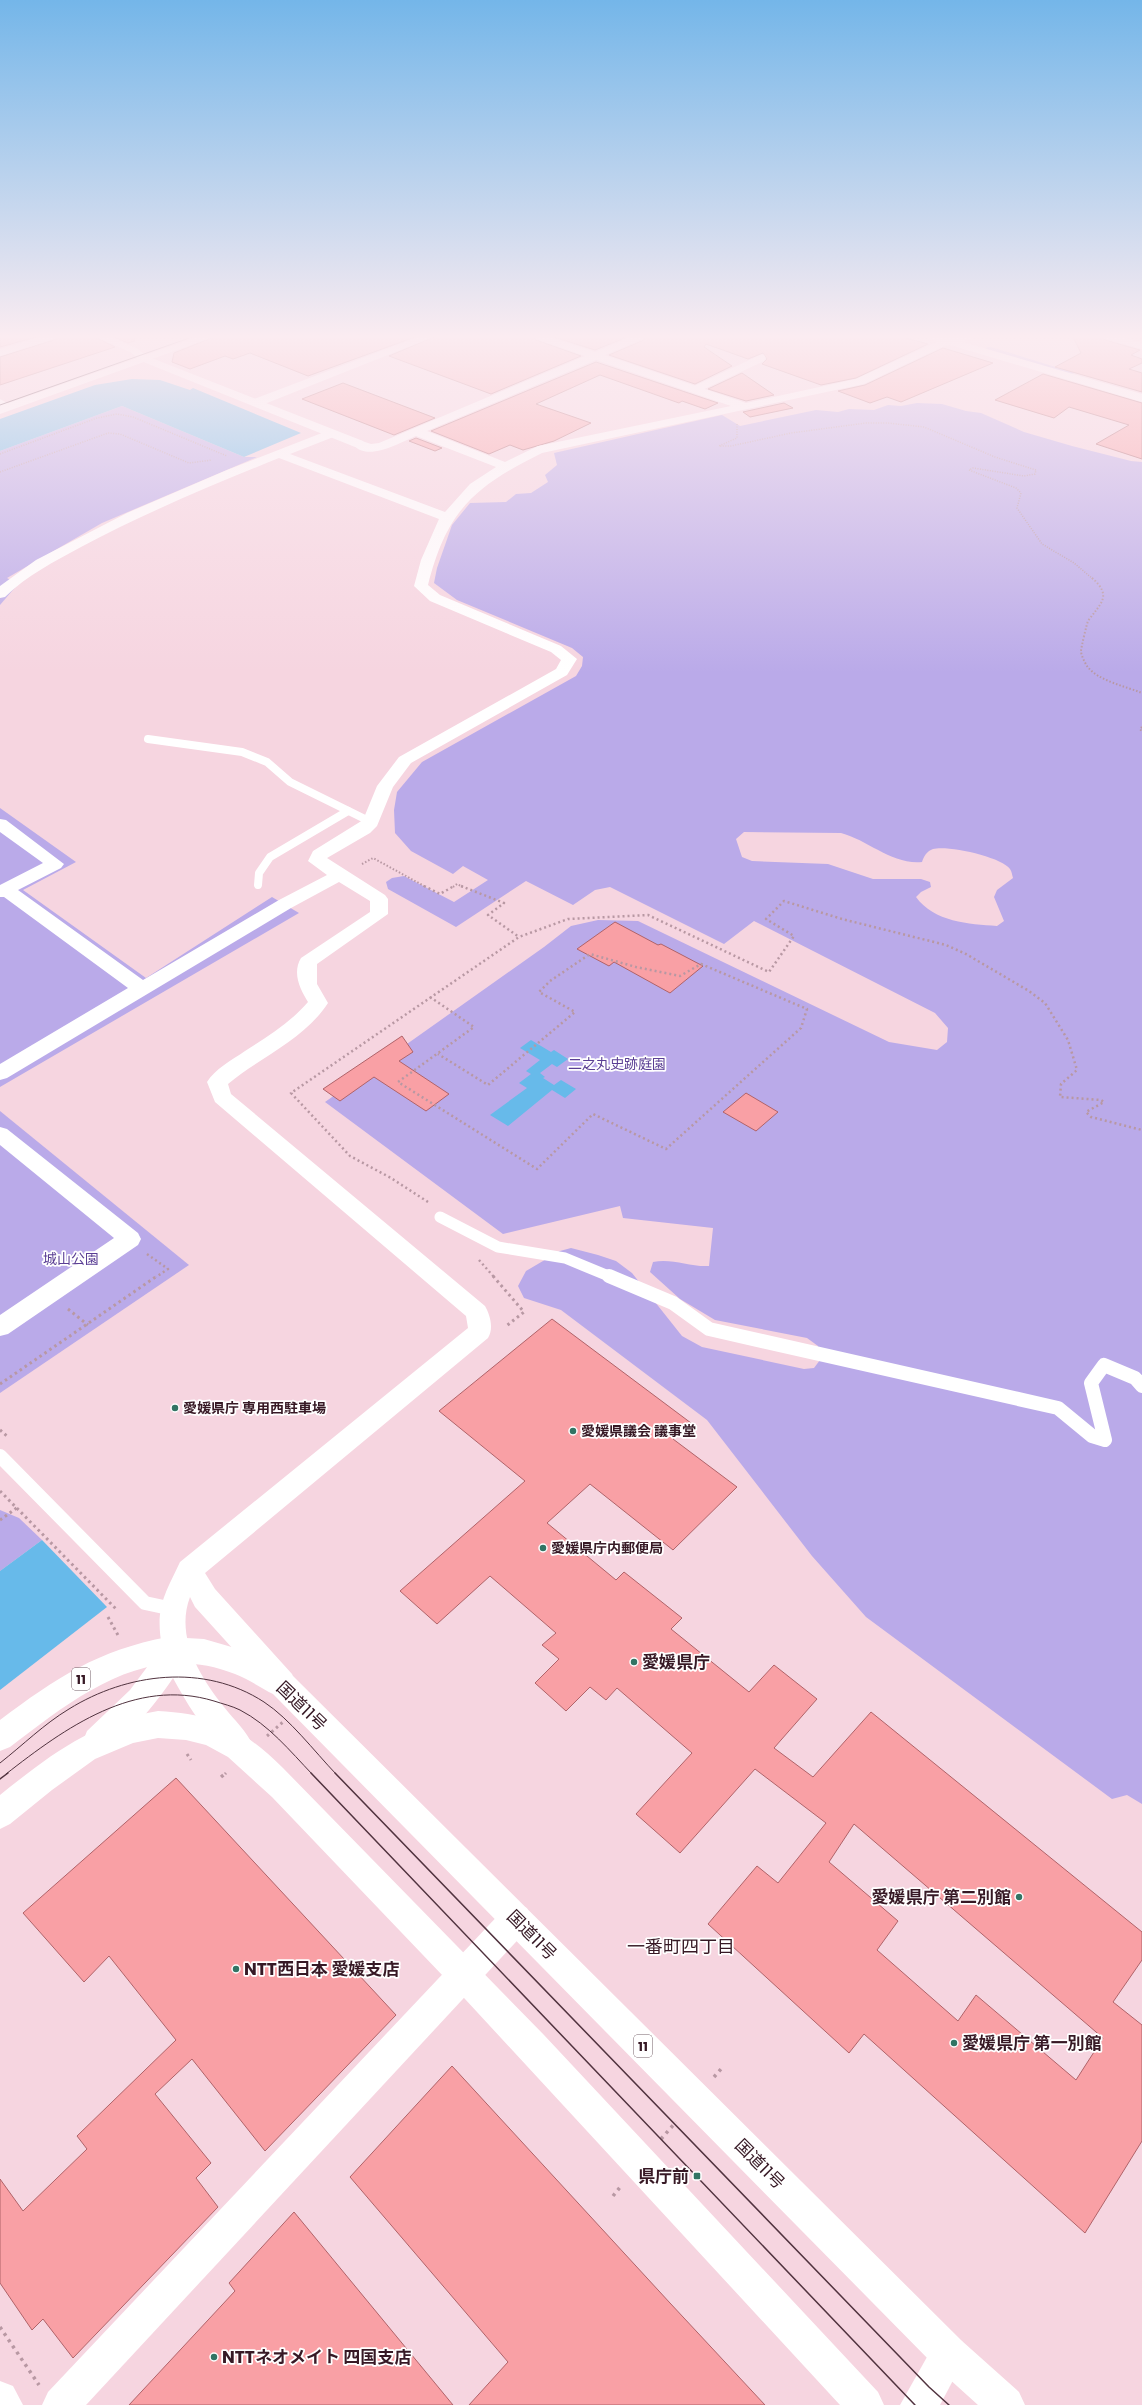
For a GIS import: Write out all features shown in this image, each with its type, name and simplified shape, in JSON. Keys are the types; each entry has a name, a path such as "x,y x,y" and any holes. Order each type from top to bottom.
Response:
{"main road":[{"path":"2,589 22,574 110,526 248,465 291,449"},
{"path":"462,449 505,466"},
{"path":"542,449 505,466 471,488 446,517 424,568 421,586 435,598 556,649 569,659 562,672 405,760 385,786 371,822 364,829 319,855 317,861 379,898 379,914 308,962 307,984 318,1003 307,1018 233,1067 216,1082 222,1097 477,1312 480,1331 189,1570 173,1609 175,1650 202,1703 246,1753 464,1974 865,2405"},
{"path":"279,454 446,517"},
{"path":"0,824 55,864 2,890 142,989"},
{"path":"0,1073 285,904 340,875"},
{"path":"0,1134 130,1239 0,1327"},
{"path":"189,1570 205,1598 293,1695"},
{"path":"0,1814 76,1754 96,1741 142,1699 162,1673 175,1650"},
{"name":"国道11号","path":"0,1737 43,1704 95,1671 121,1659 151,1651 175,1650 208,1652 235,1660 260,1670 293,1695 949,2354 1006,2405"},
{"path":"96,1741 142,1726 187,1726 221,1737 246,1753"},
{"path":"51,2396 516,1919"},
{"path":"919,2405 949,2354"},
{"path":"0,2399 4,2405"}],"lane":[{"path":"148,739 242,752 267,762 295,784 371,822"},
{"path":"258,885 259,873 270,857 348,811"},
{"path":"440,1217 498,1248 565,1258 673,1303 710,1329 1058,1408 1092,1436 1105,1440 1091,1383 1104,1365 1135,1378 1142,1386"},
{"path":"0,1456 145,1603 173,1609"}],"path":[{"path":"0,454 13,449"},
{"path":"0,472 63,449"},
{"path":"157,449 190,463"},
{"path":"210,449 248,465"},
{"path":"979,449 1036,470 1035,474 1024,476 973,468 969,470 970,472 1016,488 1021,493 1017,508 1042,544 1074,563 1100,585 1104,598 1101,606 1087,623 1086,636 1081,652 1087,666 1101,677 1142,693"},
{"path":"1142,727 1140,730 1142,732"},
{"path":"340,875 373,858 440,894 457,884 504,903 488,915 520,936"},
{"path":"440,1217 425,1198 350,1156 291,1093 520,936 568,919 648,915 769,972 794,936 766,919 784,901 842,919 946,945 966,954 1029,991 1045,1004 1068,1040 1077,1070 1061,1084 1060,1097 1077,1096 1102,1100 1104,1102 1086,1112 1091,1117 1142,1130"},
{"path":"430,997 474,1028 398,1082 537,1169 593,1114 666,1149 801,1028 807,1009 701,964 680,976 636,968 590,954 550,981 539,992 575,1012 488,1085 438,1054"},
{"path":"0,1384 168,1270 130,1239"},
{"path":"475,1255 524,1312"},
{"path":"0,1491 18,1507 117,1610"},
{"path":"0,1520 18,1507"},
{"path":"221,1777 246,1753 293,1695"},
{"path":"612,2196 721,2069"},
{"path":"0,2327 51,2396"}],"green space":[{"path":"5,449 225,449 244,457 257,457 102,523 7,578 18,584 0,605 0,451"},
{"name":"二之丸史跡庭園","path":"571,449 1085,449 1131,461 1142,462 1142,1804 1127,1795 1112,1799 866,1617 812,1556 707,1420 561,1310 524,1298 518,1286 526,1271 560,1251 571,1248 598,1255 616,1261 632,1273 682,1336 702,1347 804,1369 814,1368 820,1360 818,1346 807,1338 715,1320 680,1299 650,1272 653,1262 660,1261 709,1266 713,1228 623,1218 620,1206 503,1234 325,1102 544,947 571,926 598,920 638,921 889,1042 937,1050 947,1042 948,1028 935,1013 754,921 724,944 610,887 595,890 573,905 526,881 456,927 388,889 386,882 392,878 404,876 454,902 488,880 463,866 453,874 411,851 395,833 394,810 397,792 422,762 576,676 582,666 583,657 572,648 457,600 434,583 437,568 452,525 470,503 506,502 516,494 531,493 548,482 545,475 557,465 554,453","holes":["744,832 841,833 851,836 890,856 911,862 922,862 929,851 940,848 962,850 997,860 1010,869 1013,878 997,890 994,897 1004,921 997,926 964,923 942,917 932,912 916,897 921,892 931,887 930,882 921,879 873,879 828,864 752,861 742,857 736,839"]},
{"path":"0,808 76,862 23,890 146,978 272,897 299,913 0,1087"},
{"name":"城山公園","path":"0,1111 189,1265 0,1393"},
{"path":"0,1510 19,1518 42,1540 0,1571"}],"water":[{"path":"225,449 262,449 244,457"},
{"path":"531,1040 551,1052 554,1050 568,1059 557,1067 552,1064 540,1073 545,1077 543,1078 554,1085 561,1080 576,1089 565,1098 552,1090 508,1126 490,1115 527,1088 519,1083 531,1074 526,1071 540,1060 520,1048"},
{"path":"42,1540 107,1607 0,1690 0,1571"}],"building":[{"path":"477,449 500,449 489,454"},
{"path":"1112,449 1142,449 1142,459"},
{"path":"615,922 658,945 661,944 703,966 670,993 614,962 609,966 577,949"},
{"path":"402,1036 413,1052 399,1061 449,1094 426,1111 374,1077 340,1101 323,1089"},
{"path":"746,1093 778,1112 756,1131 723,1112"},
{"path":"552,1319 691,1423 673,1439 737,1487 673,1550 590,1484 547,1523 616,1580 624,1572 682,1618 671,1629 749,1692 774,1665 817,1699 774,1748 813,1777 871,1712 1142,1932 1142,1960 1113,2002 1142,2025 1142,2141 1085,2233 864,2034 849,2053 708,1924 757,1866 778,1883 826,1823 755,1769 680,1853 636,1814 692,1753 617,1688 606,1700 590,1687 566,1711 535,1683 559,1659 542,1645 556,1633 490,1576 437,1624 400,1591 525,1481 439,1411","holes":["854,1824 1103,2038 1076,2080 976,1995 958,2021 877,1950 898,1921 829,1862"]},
{"name":"NTT西日本 愛媛支店","path":"176,1778 396,2015 265,2151 192,2059 155,2094 211,2163 196,2178 218,2207 73,2358 43,2319 32,2330 0,2283 0,2179 23,2211 87,2149 77,2136 176,2040 109,1956 84,1982 23,1913"},
{"path":"452,2066 765,2405 469,2405 508,2362 350,2177"},
{"path":"294,2212 453,2405 129,2405 235,2291 229,2283"}],"tram line":[{"path":"0,1763 51,1721 69,1709 92,1697 116,1687 166,1677 191,1678 216,1682 241,1690 264,1702 283,1717 336,1774"},
{"path":"6,1774 52,1740 77,1724 102,1711 129,1701 156,1696 185,1695 227,1705 251,1716 279,1739 312,1774"},
{"path":"0,1779 8,1773"},
{"path":"311,1773 915,2405"},
{"path":"335,1773 929,2387 949,2405"}],"place":[{"name":"愛媛県庁 専用西駐車場","path":"175,1408"},
{"name":"愛媛県議会 議事堂","path":"573,1431"},
{"name":"愛媛県庁内郵便局","path":"543,1548"},
{"name":"愛媛県庁","path":"634,1662"},
{"name":"愛媛県庁 第二別館","path":"1019,1897"},
{"name":"NTT西日本 愛媛支店","path":"236,1969"},
{"name":"愛媛県庁 第一別館","path":"954,2043"},
{"name":"県庁前","path":"697,2176"},
{"name":"NTTネオメイト 四国支店","path":"214,2357"}],"district":[{"name":"一番町四丁目","path":"681,1947"}]}
